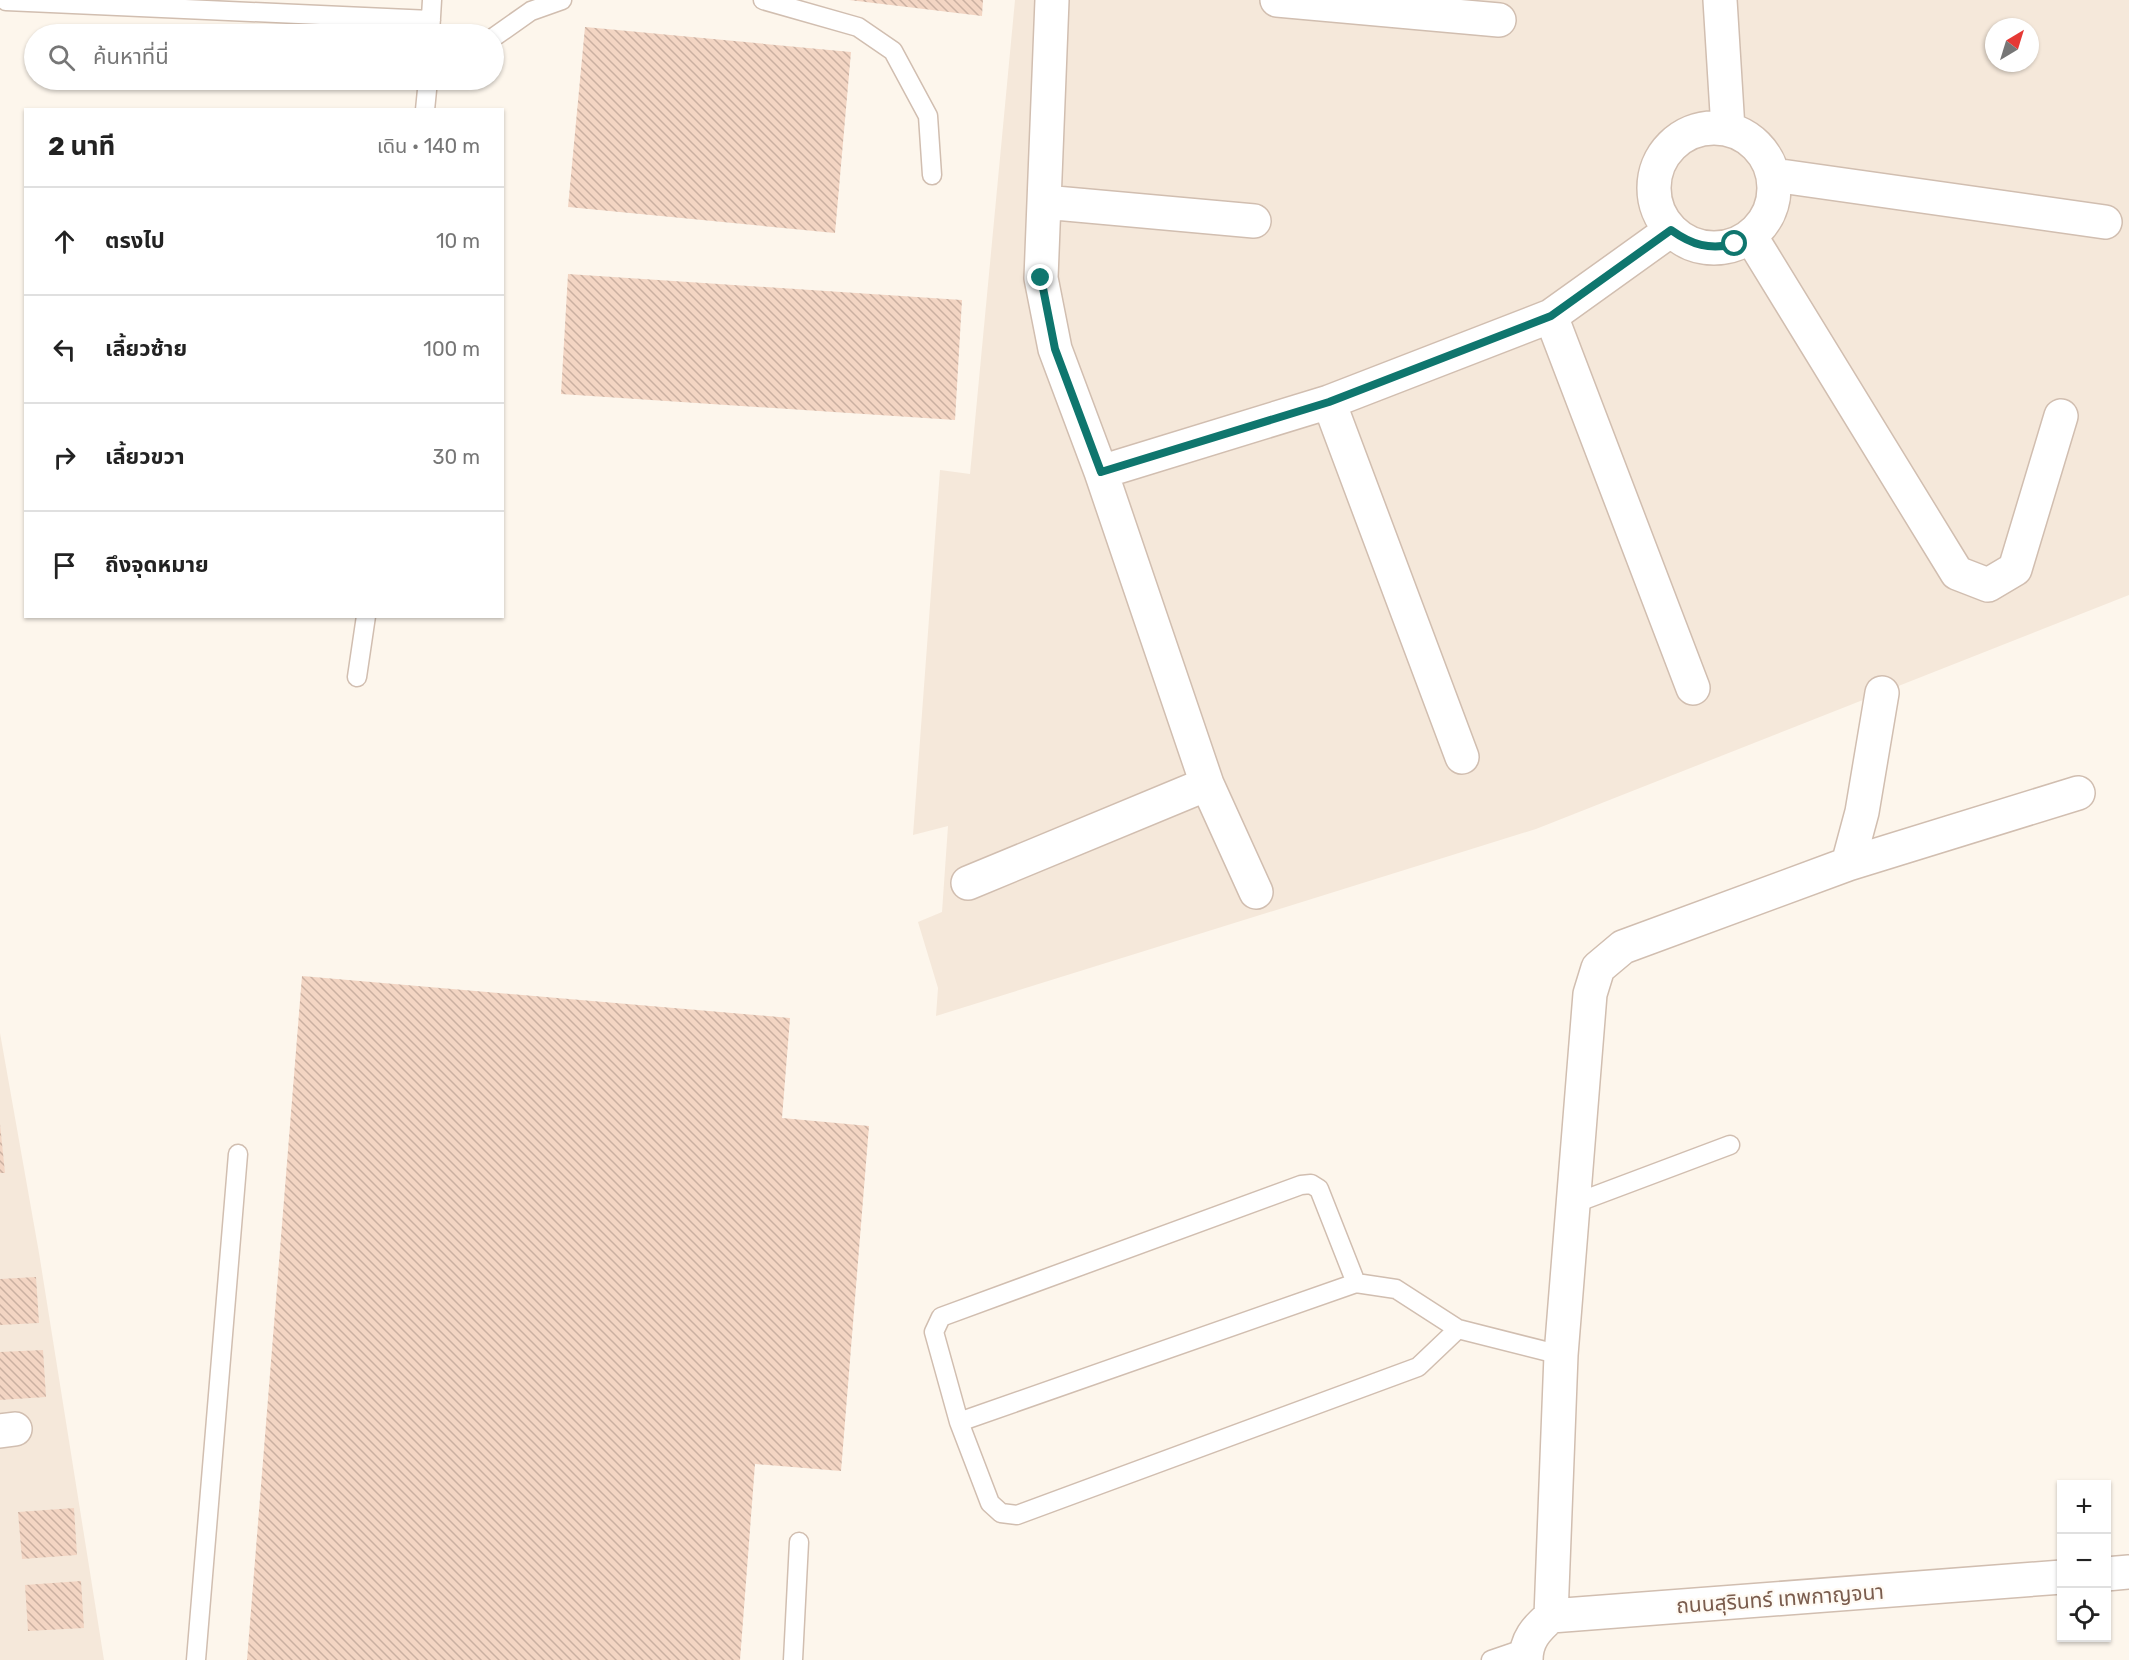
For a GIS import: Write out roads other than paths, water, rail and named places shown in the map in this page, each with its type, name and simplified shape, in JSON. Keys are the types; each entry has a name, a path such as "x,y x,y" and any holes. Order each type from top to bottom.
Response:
{"street":[{"path":"1053,0 1041,278 1055,349 1101,472 1207,784 1256,892"},
{"path":"1276,0 1499,20"},
{"path":"1720,0 1728,129"},
{"path":"1709,127 1728,129 1744,135 1758,146 1768,160 1774,175 1775,193 1771,210 1763,224 1751,237 1719,248 1701,247 1671,230 1660,214 1654,195 1655,176 1662,158 1673,142 1690,132 1709,127"},
{"path":"1774,175 2105,222"},
{"path":"1044,202 1254,221"},
{"path":"1101,472 1329,402 1551,316 1671,230"},
{"path":"1751,237 1957,573 1988,585 2015,570 2061,416"},
{"path":"1551,316 1693,688"},
{"path":"1329,402 1462,757"},
{"path":"1848,864 1862,812 1882,693"},
{"path":"968,883 1207,784"},
{"path":"1526,1654 1535,1630 1551,1616 1561,1355 1590,994 1598,968 1623,947 1848,864 2078,794"},
{"path":"2111,1574 2129,1572"},
{"name":"ถนนสุรินทร์ เทพกาญจนา","path":"1551,1616 2057,1577"}],"lane":[{"path":"431,24 432,0"},
{"path":"504,30 531,11 562,0"},
{"path":"763,0 858,27 893,51 928,116 932,175"},
{"path":"6,1 382,24"},
{"path":"426,108 428,90"},
{"path":"357,677 366,618"},
{"path":"1573,1204 1730,1145"},
{"path":"196,1660 238,1154"},
{"path":"1356,1283 1319,1190 1311,1184 1301,1185 941,1317 934,1332 959,1422 990,1503 1001,1513 1017,1515 1418,1367 1458,1329"},
{"path":"959,1422 1356,1283 1396,1289 1458,1329 1561,1355"},
{"path":"793,1660 799,1542"},
{"path":"1491,1660 1526,1654"}]}
